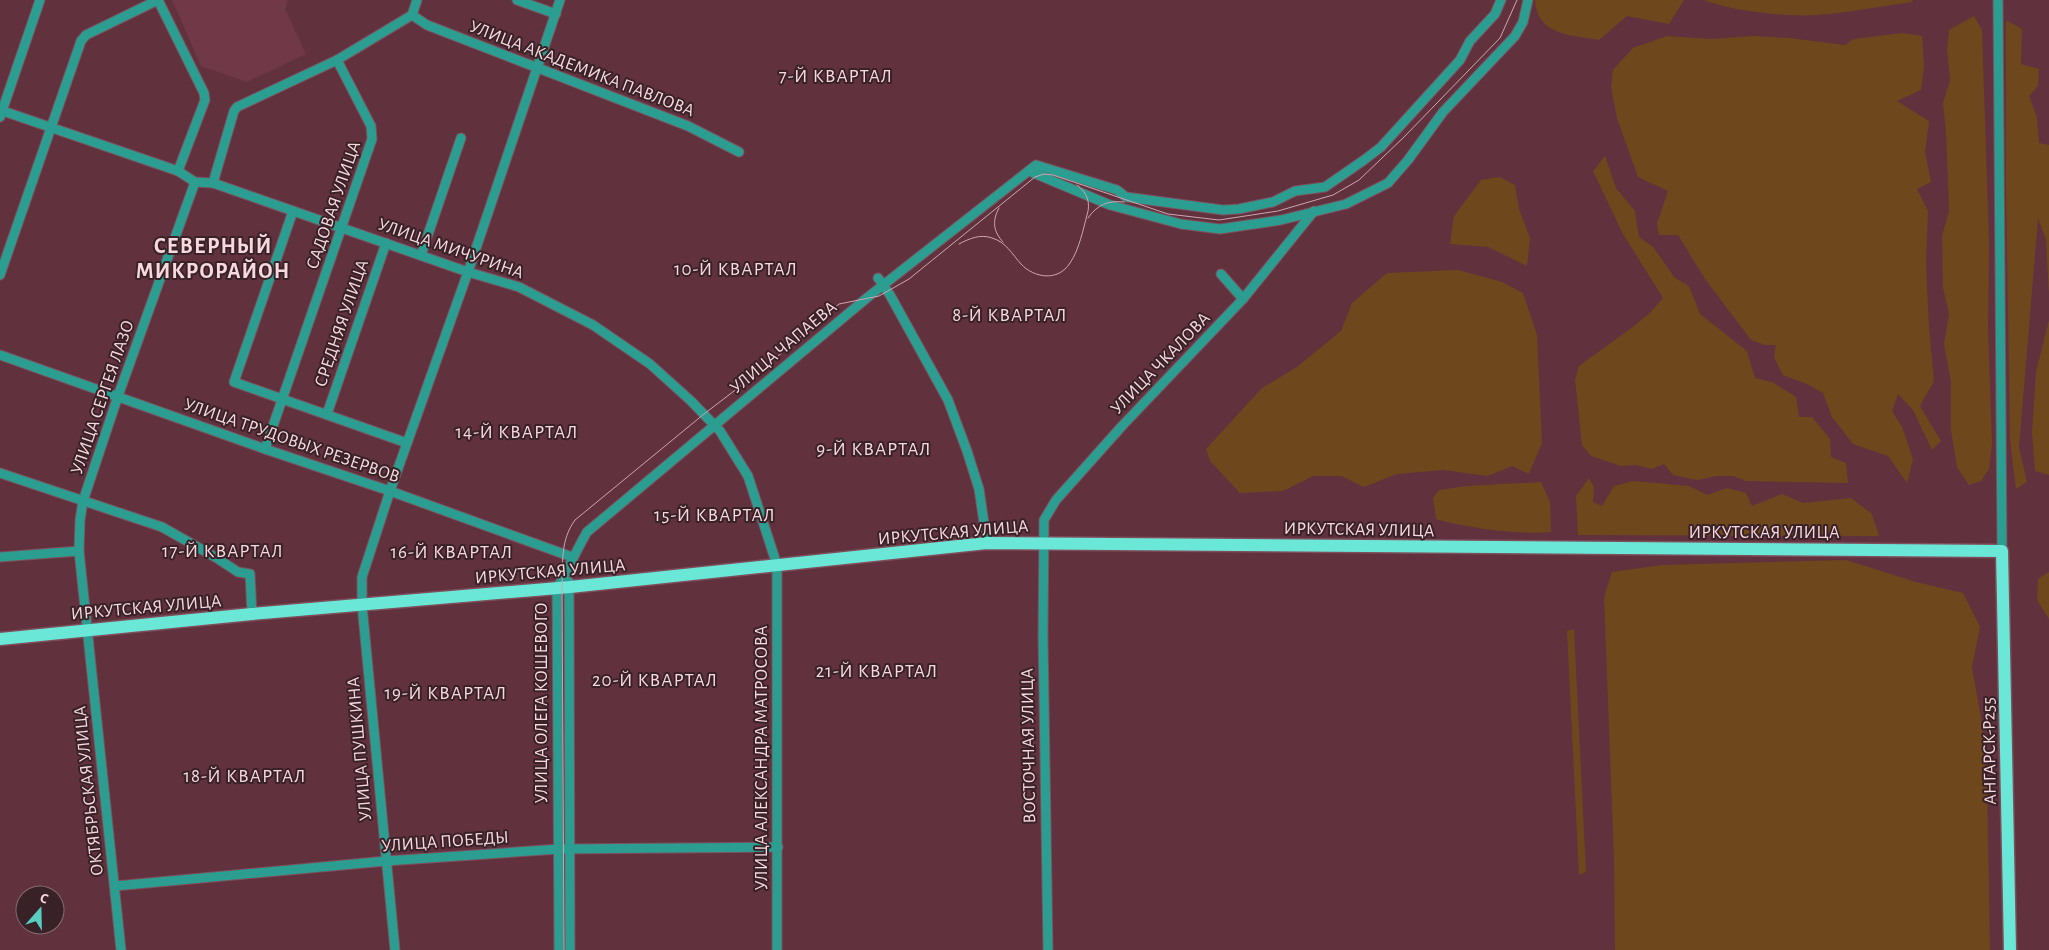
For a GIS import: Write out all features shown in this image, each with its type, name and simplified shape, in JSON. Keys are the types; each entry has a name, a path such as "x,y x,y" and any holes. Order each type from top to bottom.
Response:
{"main road":[{"name":"ИРКУТСКАЯ УЛИЦА","path":"0,639 252,614 564,588 987,543 2002,551"},
{"name":"АНГАРСК-Р255","path":"2002,551 2010,950"}],"street":[{"path":"1,113 40,0"},
{"path":"0,275 81,41 86,36 158,0 204,92 205,100 178,171"},
{"path":"213,183 234,111 237,107 337,60 412,16 417,0"},
{"path":"517,0 556,14"},
{"name":"УЛИЦА ПУШКИНА","path":"395,950 362,605 362,577 390,490 468,272 560,0"},
{"path":"1032,168 1117,190 1126,197 1223,210 1239,209 1273,202 1295,191 1325,187 1381,147 1460,60 1470,41 1495,14 1501,0"},
{"path":"1032,168 1110,205 1181,224 1220,229 1281,220 1346,204 1388,183 1408,160 1443,112 1516,36 1523,22 1528,0"},
{"path":"1998,0 2002,551"},
{"name":"УЛИЦА АКАДЕМИКА ПАВЛОВА","path":"412,16 427,25 688,126 740,152"},
{"name":"САДОВАЯ УЛИЦА","path":"265,449 343,228 372,139 371,126 337,60"},
{"name":"УЛИЦА МИЧУРИНА","path":"1,113 178,171 195,182 213,183 468,272 519,287 593,325 650,364 720,431 748,476 777,565"},
{"path":"421,256 461,138"},
{"name":"УЛИЦА ЧАПАЕВА","path":"568,570 572,557 587,532 881,282 1032,168"},
{"name":"УЛИЦА СЕРГЕЯ ЛАЗО","path":"88,630 78,551 83,501 118,396 195,182"},
{"path":"293,211 234,382 407,443"},
{"name":"УЛИЦА ЧКАЛОВА","path":"1045,542 1044,520 1056,500 1129,419 1243,299 1314,211"},
{"name":"СРЕДНЯЯ УЛИЦА","path":"327,414 386,243"},
{"path":"1221,274 1243,299"},
{"path":"881,282 948,400 979,489 987,543"},
{"name":"УЛИЦА ТРУДОВЫХ РЕЗЕРВОВ","path":"0,355 265,449 390,490 572,557"},
{"path":"0,473 162,527 238,572 250,574 252,614"},
{"name":"ВОСТОЧНАЯ УЛИЦА","path":"1045,542 1043,638 1048,950"},
{"path":"0,557 78,551"},
{"name":"УЛИЦА АЛЕКСАНДРА МАТРОСОВА","path":"777,565 777,950"},
{"name":"УЛИЦА ОЛЕГА КОШЕВОГО","path":"558,950 558,848 564,588 568,570"},
{"name":"УЛИЦА ОЛЕГА КОШЕВОГО","path":"564,588 570,950"},
{"name":"ОКТЯБРЬСКАЯ УЛИЦА","path":"88,630 121,950"},
{"name":"УЛИЦА ПОБЕДЫ","path":"115,886 386,861 558,848 778,847"}],"shaded area":[{"path":"172,0 288,0 285,9 306,54 247,82 201,66"},
{"path":"1535,0 1684,0 1669,24 1627,16 1599,40 1567,35 1549,27 1542,21 1537,12"},
{"path":"1704,0 1913,0 1912,2 1853,11 1805,15 1744,10"},
{"path":"1974,16 1982,30 1989,242 1988,327 1992,444 1989,469 1981,481 1969,485 1957,467 1951,431 1951,383 1944,344 1949,314 1943,288 1942,236 1949,211 1943,103 1950,80 1947,50 1949,30"},
{"path":"2006,20 2022,29 2021,64 2039,69 2038,86 2029,96 2037,117 2039,143 2049,145 2049,295 2046,240 2038,218 2019,447 2027,482 2016,489 2010,440 2006,190"},
{"path":"1902,33 1922,36 1924,66 1921,90 1897,101 1929,121 1925,152 1931,182 1917,189 1928,211 1926,264 1934,381 1920,406 1941,441 1932,450 1913,410 1898,394 1892,411 1902,427 1913,459 1907,483 1888,456 1853,444 1832,417 1823,393 1807,384 1783,375 1774,357 1776,345 1765,345 1751,340 1705,279 1678,235 1659,235 1657,223 1668,191 1638,177 1617,118 1611,87 1613,70 1633,48 1667,36 1712,39 1753,36 1789,38 1845,45 1854,39"},
{"path":"1605,156 1616,188 1635,211 1639,237 1653,247 1675,278 1689,286 1700,314 1747,351 1755,378 1772,382 1796,397 1799,417 1812,417 1830,439 1831,457 1846,463 1848,483 1746,481 1733,476 1717,476 1697,480 1673,475 1664,464 1652,469 1636,465 1621,466 1591,456 1582,445 1575,380 1579,366 1634,326 1650,313 1663,298 1623,234 1593,171"},
{"path":"1500,177 1515,185 1519,209 1530,238 1527,266 1488,247 1450,244 1454,216 1481,180"},
{"path":"1458,270 1502,282 1523,293 1537,335 1542,443 1529,474 1512,466 1488,476 1443,470 1397,474 1364,487 1341,476 1313,476 1283,491 1240,493 1210,461 1206,449 1262,388 1297,367 1341,331 1352,303 1387,273"},
{"path":"2049,320 2049,475 2035,471 2032,432 2036,372"},
{"path":"1589,478 1594,487 1593,502 1602,506 1614,486 1633,481 1689,486 1707,495 1727,488 1746,493 1752,506 1782,494 1803,503 1851,498 1872,514 1879,536 1578,535 1576,496"},
{"path":"1541,482 1550,502 1551,532 1493,530 1436,519 1433,498 1439,490 1467,486"},
{"path":"1846,560 1916,582 1963,593 1980,627 1972,667 1982,724 1987,783 1990,950 1615,950 1614,860 1604,597 1612,572 1662,565"},
{"path":"2049,572 2049,619 2037,600 2038,579"},
{"path":"1574,629 1586,872 1579,875 1567,631"}],"tram line":[{"path":"564,950 562,569 563,552 567,536 575,520 704,414 764,368 839,304 879,296 909,279 1035,177 1044,174 1053,175 1168,214 1219,220 1278,211 1333,195 1359,180 1404,137 1500,38 1517,0"},
{"path":"959,244 976,237 992,238 1005,245 1026,269 1046,276 1059,273 1070,263 1076,252 1088,211 1087,198 1077,185"},
{"path":"1088,218 1103,204 1124,202"},
{"path":"999,208 995,217 995,230 1003,242"}],"district":[{"name":"7-Й КВАРТАЛ","path":"836,75"},
{"name":"СЕВЕРНЫЙ МИКРОРАЙОН","path":"213,258"},
{"name":"10-Й КВАРТАЛ","path":"736,268"},
{"name":"8-Й КВАРТАЛ","path":"1010,314"},
{"name":"14-Й КВАРТАЛ","path":"517,431"},
{"name":"9-Й КВАРТАЛ","path":"874,448"},
{"name":"15-Й КВАРТАЛ","path":"715,514"},
{"name":"17-Й КВАРТАЛ","path":"223,550"},
{"name":"16-Й КВАРТАЛ","path":"452,551"},
{"name":"21-Й КВАРТАЛ","path":"877,670"},
{"name":"20-Й КВАРТАЛ","path":"655,679"},
{"name":"19-Й КВАРТАЛ","path":"446,692"},
{"name":"18-Й КВАРТАЛ","path":"245,775"}]}
